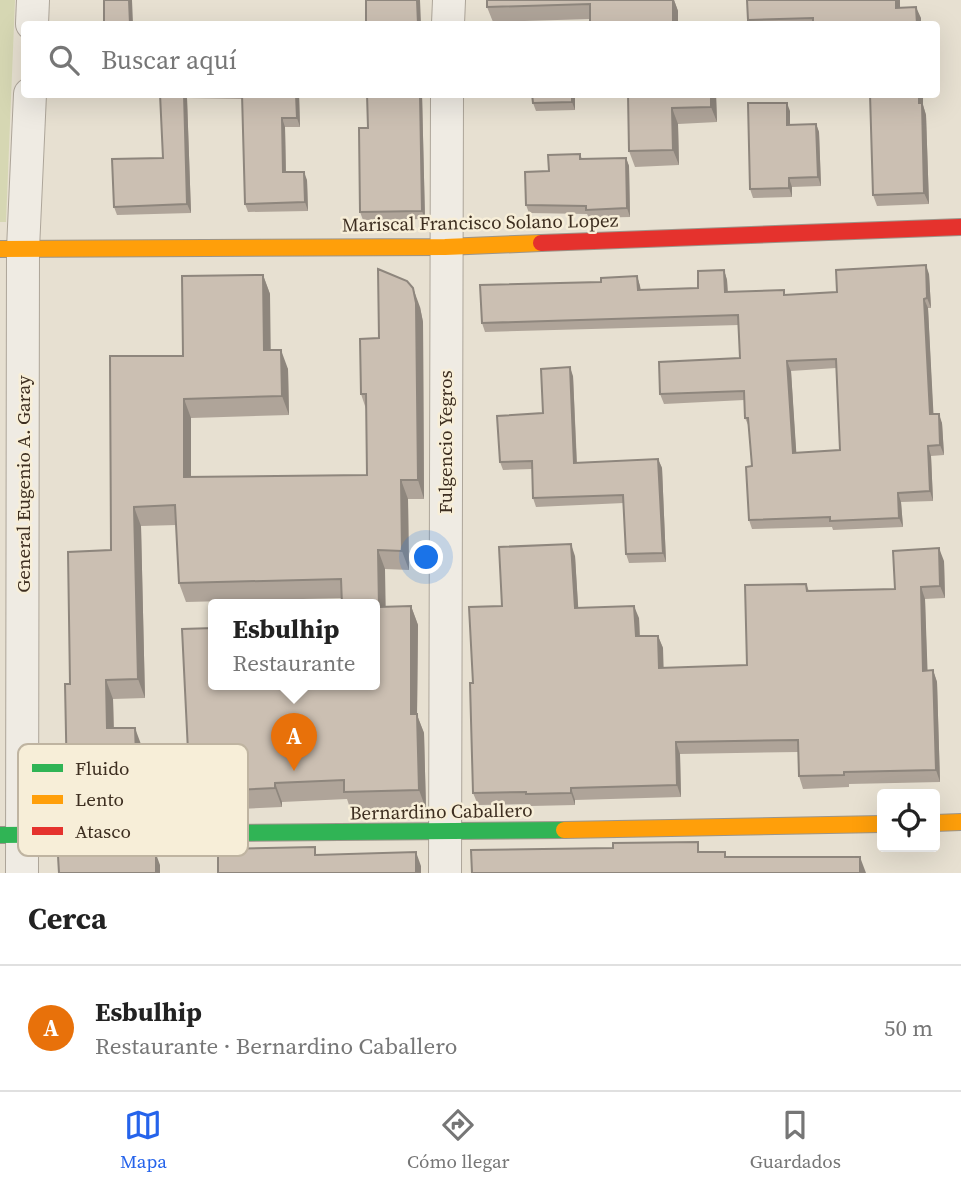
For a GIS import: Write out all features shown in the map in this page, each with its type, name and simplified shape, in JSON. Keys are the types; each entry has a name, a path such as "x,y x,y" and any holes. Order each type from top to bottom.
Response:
{"main road":[{"name":"Mariscal Francisco Solano Lopez","path":"12,249 445,247 961,227"},
{"path":"940,823 961,822"},
{"name":"Bernardino Caballero","path":"248,833 877,824"}],"street":[{"path":"33,0 33,21"},
{"path":"448,21 449,0"},
{"name":"General Eugenio A. Garay","path":"22,873 11,835 12,249 30,98"},
{"name":"Fulgencio Yegros","path":"445,873 447,98"}],"green space":[{"path":"0,0 15,0 6,222 0,222"}],"building":[{"path":"104,0 129,0 130,21 104,21"},
{"path":"366,0 417,0 418,21 366,21"},
{"path":"487,0 673,0 673,21 590,21 590,4 487,7"},
{"path":"747,0 896,0 896,8 916,7 917,21 813,21 813,18 748,20"},
{"path":"160,98 184,98 187,204 114,207 112,159 163,158"},
{"path":"242,98 296,98 297,118 282,118 283,172 304,172 305,202 245,204"},
{"path":"367,98 420,98 422,211 360,212 359,128 368,128"},
{"path":"532,98 572,98 572,102 533,103"},
{"path":"628,98 711,98 711,107 672,108 673,150 629,151"},
{"path":"870,98 919,98 919,103 922,103 924,193 873,195"},
{"path":"748,103 787,103 787,125 816,124 818,177 789,178 789,188 750,189"},
{"path":"580,154 580,159 626,158 627,208 586,210 586,206 526,205 525,172 549,171 548,155"},
{"path":"926,265 927,298 924,299 930,414 939,414 940,445 928,446 930,491 898,493 899,518 749,520 746,467 752,466 744,391 660,394 659,362 740,358 738,315 482,323 480,285 601,282 601,278 637,276 638,290 698,288 698,271 724,270 725,292 784,290 784,295 837,292 836,270","holes":["836,359 840,450 793,453 787,361"]},
{"path":"378,269 407,281 413,288 416,303 418,480 401,480 402,551 378,550 379,599 342,599 341,579 179,583 175,505 134,507 138,679 106,680 107,728 135,728 136,744 66,744 65,684 70,684 68,552 111,550 110,356 183,356 182,276 263,275 264,350 281,350 282,396 184,399 184,477 367,475 366,394 361,394 360,339 379,338"},
{"path":"570,367 574,463 658,459 663,553 626,554 623,495 533,498 532,461 500,462 497,416 543,413 541,369"},
{"path":"571,544 575,608 634,606 636,636 658,636 659,668 747,665 745,585 806,584 807,591 895,589 893,551 939,548 940,586 921,587 923,671 933,670 936,770 799,776 798,740 676,742 677,785 571,788 571,793 473,793 470,683 473,683 469,607 502,606 499,547"},
{"path":"411,606 411,714 417,714 419,790 344,792 344,780 275,783 275,788 248,789 248,744 188,744 182,629 208,628 208,690 380,690 380,607"},
{"path":"698,842 698,852 725,852 725,857 860,857 860,873 472,873 471,850 613,848 613,843"},
{"path":"315,847 315,855 416,852 416,873 218,873 218,856 248,856 248,848"},
{"path":"58,856 156,856 156,873 59,873"}],"traffic: fast":[{"path":"248,833 564,830"},
{"path":"0,835 18,835"}],"traffic: slow":[{"path":"0,249 445,247 541,243"},
{"path":"940,823 961,822"},
{"path":"564,830 877,824"}],"traffic: jam":[{"path":"541,243 961,227"}],"place":[{"name":"Esbulhip","path":"294,771"}]}
